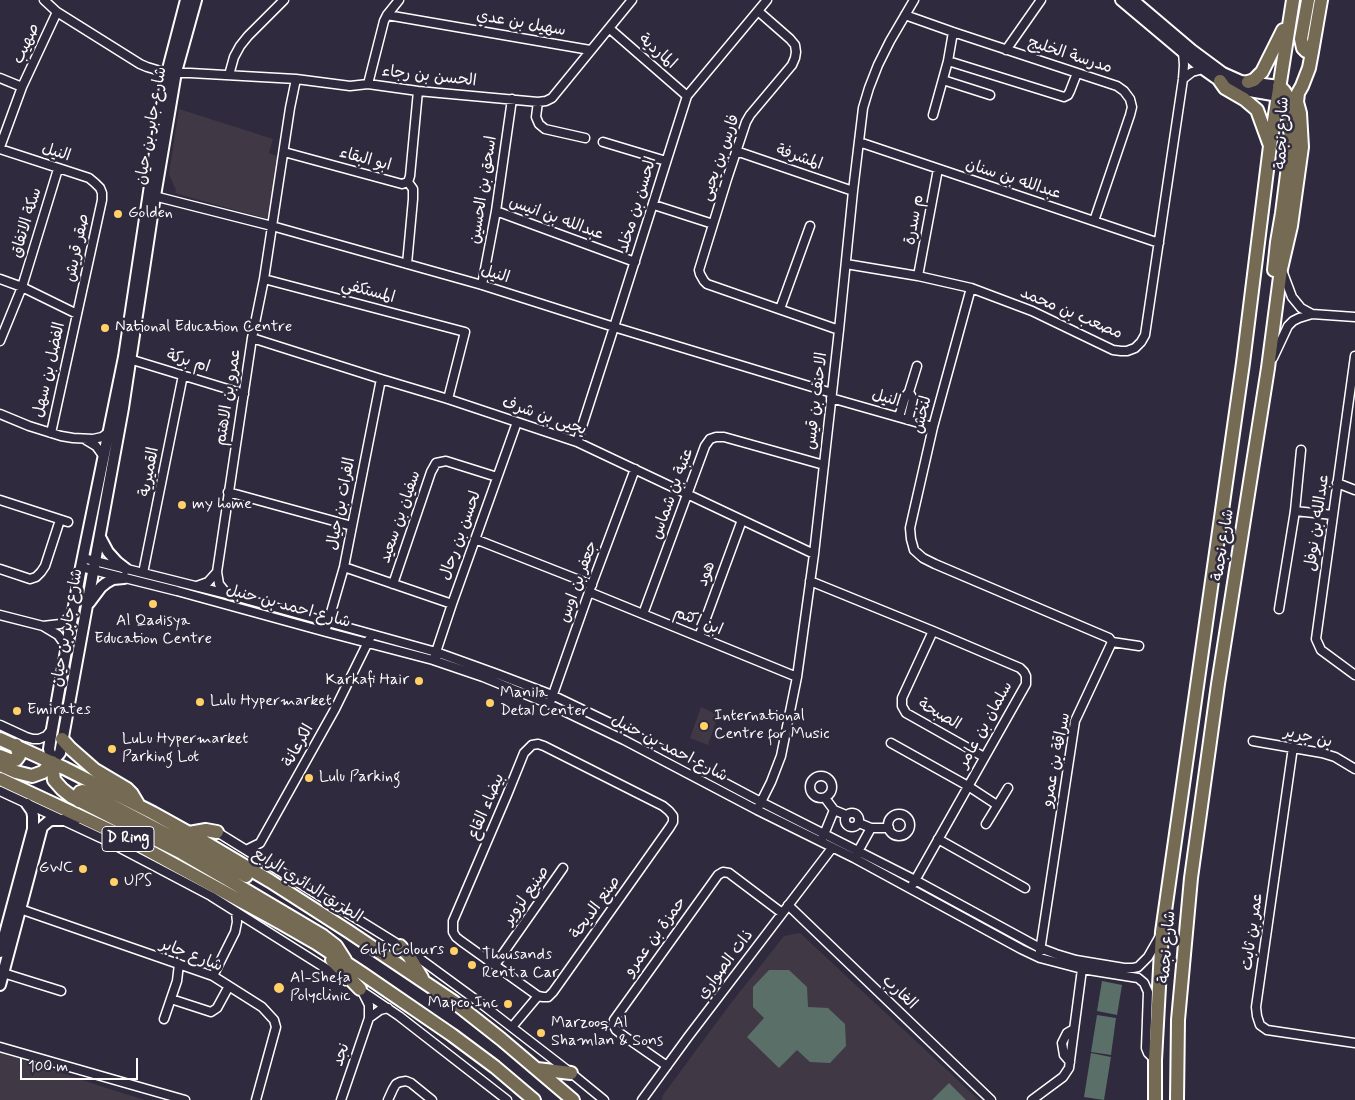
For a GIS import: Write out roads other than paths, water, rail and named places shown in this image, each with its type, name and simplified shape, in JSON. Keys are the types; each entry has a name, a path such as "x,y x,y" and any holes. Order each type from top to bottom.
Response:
{"main road":[{"path":"1308,0 1301,39 1303,48 1306,51 1312,52"},
{"name":"شارع نجمة","path":"1286,93 1302,86 1312,52 1321,0"},
{"path":"1248,82 1254,80 1266,67 1280,40 1292,6"},
{"name":"شارع نجمة","path":"1156,1100 1155,1060 1162,932 1243,363 1270,143 1286,93 1292,6"},
{"path":"1220,81 1225,88 1244,99 1257,110 1270,143"},
{"path":"1262,404 1258,393 1291,143 1286,93"},
{"name":"شارع نجمة","path":"1177,1100 1178,1020 1191,878 1218,684 1268,368 1281,269 1291,226 1302,147 1300,113 1297,102 1286,93"},
{"path":"1270,143 1274,136 1278,135 1285,144 1278,203 1282,213"},
{"name":"الطريق الدائري الرابع","path":"0,739 52,762 140,806 190,833 270,881 423,980 478,1020 573,1100"},
{"path":"62,739 95,770 127,789 140,806"},
{"path":"0,756 16,760 19,756 16,745"},
{"path":"0,765 32,776 43,772 52,762"},
{"path":"52,762 54,780 79,801 182,853 315,932 336,946 346,963"},
{"name":"D Ring","path":"0,779 122,836 316,943 452,1035 495,1067 534,1100"},
{"path":"79,801 77,796 80,792 88,792 245,875 270,881"},
{"path":"190,833 200,830 216,832"},
{"path":"316,943 360,989"},
{"path":"400,946 413,962 423,980"},
{"path":"536,1069 571,1073"}],"street":[{"name":"الحسن بن رجاء","path":"44,0 57,12 140,64 172,73 296,79 350,86 368,84 418,91 538,102"},
{"name":"شارع جابر بن حيان","path":"52,762 60,753 100,537 151,195 186,0"},
{"name":"شارع جابر بن حيان","path":"172,73 196,0"},
{"path":"229,75 234,57 240,46 284,0"},
{"path":"368,84 381,30 387,15 399,0"},
{"path":"585,138 545,129 539,124 536,117 538,102 552,98 632,0"},
{"name":"الحسن بن مخلد","path":"577,442 687,96 767,0"},
{"name":"الاحنف بن قيس","path":"757,810 781,756 796,677 814,554 863,108 878,65 914,0"},
{"path":"1006,50 1041,0"},
{"path":"1121,0 1220,81 1238,90 1286,93"},
{"path":"1133,0 1211,64 1232,77 1286,93"},
{"name":"فارس بن يحيى","path":"758,11 790,39 796,52 795,58 792,65 750,115 736,151 713,224 699,270 700,274 704,281 839,330"},
{"name":"صهيب","path":"0,148 22,86 57,12"},
{"name":"سهيل بن عدي","path":"387,15 590,50"},
{"name":"مدرسة الخليج","path":"904,15 1117,86 1124,91 1130,99 1132,107 1094,221"},
{"name":"الماردية","path":"610,28 687,96"},
{"path":"933,115 948,61 953,32"},
{"name":"مصعب بن محمد","path":"846,264 918,276 971,288 1032,311 1113,350 1127,351 1135,348 1145,335 1183,78 1183,52"},
{"path":"948,61 1064,97 1068,95 1077,73"},
{"path":"1183,78 1192,72 1203,69"},
{"name":"صهيب","path":"0,78 22,86"},
{"path":"272,226 296,79"},
{"path":"943,80 990,95"},
{"name":"ابو البقاء","path":"284,152 402,184 408,182 418,91"},
{"name":"اسحق بن الحسين","path":"482,285 496,212 512,99"},
{"path":"603,142 666,161"},
{"name":"عبدالله بن سنان","path":"859,142 1158,243"},
{"name":"النيل","path":"0,148 89,178 96,182 100,188"},
{"name":"المشرفة","path":"736,151 853,191"},
{"name":"سكة الاتفاق","path":"0,341 22,287 58,169"},
{"name":"م سدرة","path":"918,276 938,170"},
{"path":"407,264 414,199 413,189 408,182"},
{"name":"صقر قريش","path":"77,314 102,200 100,188"},
{"name":"النيل","path":"151,195 272,226 482,285 933,427"},
{"name":"فارس بن يحيى","path":"654,204 713,224"},
{"name":"عبدالله بن انيس","path":"496,212 635,262"},
{"name":"عمرو بن الاهتم","path":"217,572 252,338 272,226"},
{"path":"780,309 810,226"},
{"path":"1281,269 1292,297 1301,308 1312,314"},
{"path":"0,279 22,287 77,314"},
{"name":"المستكفي","path":"264,279 465,332 448,399"},
{"name":"لنخش","path":"971,288 933,427 910,528 914,550 923,558 935,564 1109,638 1112,642"},
{"name":"الفضل بن سهل","path":"51,433 77,314"},
{"path":"1268,368 1288,326 1293,321 1312,314 1355,317"},
{"name":"يحيى بن شرف","path":"252,338 448,399 577,442 814,554"},
{"name":"عبدالله بن نوفل","path":"1355,356 1316,639 1321,650 1355,675"},
{"name":"شارع جابر بن حيان","path":"52,762 49,749 73,611 109,432 127,358"},
{"name":"ام بركة","path":"127,358 244,394"},
{"path":"898,417 904,397 909,392 917,366"},
{"name":"القميرية","path":"143,573 183,375"},
{"name":"الفرات بن حيال","path":"326,632 344,566 380,379"},
{"path":"908,420 913,399 909,392"},
{"name":"الفضل بن سهل","path":"0,414 51,433 84,440 96,446 104,457"},
{"name":"لحسن بن رحال","path":"434,656 517,422"},
{"name":"الفضل بن سهل","path":"84,440 102,437 109,432"},
{"name":"عتبة بن شماس","path":"643,614 705,446 710,439 716,437 724,438 824,464"},
{"path":"1280,608 1295,511 1300,450"},
{"name":"سفيان بن سعيد","path":"393,584 431,472 436,463 446,461 497,478"},
{"name":"جعفر بن اوس","path":"549,704 635,469"},
{"path":"1338,483 1355,490"},
{"path":"228,492 352,526"},
{"path":"0,500 64,521 45,566 36,577 30,579 0,569"},
{"path":"1295,511 1333,515"},
{"name":"هود","path":"699,638 742,520"},
{"path":"87,606 101,587 125,573 108,552 100,537"},
{"name":"ابن اكثم","path":"475,539 590,588 643,614 796,677"},
{"name":"شارع احمد بن حنبل","path":"82,563 125,573 326,632 434,656 549,704 624,740 832,848 856,855 915,880 1040,948 1056,954 1076,960 1133,968 1148,957 1162,932"},
{"path":"344,566 452,604"},
{"path":"196,587 208,582 217,572"},
{"path":"217,572 219,584 226,594"},
{"name":"شارع احمد بن حنبل","path":"125,573 143,573 372,634 434,656 497,674 552,695 629,732 824,834 910,888 1021,949 1040,958 1082,969 1138,978 1147,987 1146,1048 1155,1060"},
{"name":"سلمان بن عامر","path":"810,581 1020,668 1026,676 1026,684 910,888"},
{"path":"43,626 60,624 68,619 73,611"},
{"path":"0,615 43,626 61,638 66,653"},
{"path":"298,624 300,615"},
{"name":"الصبحة","path":"934,631 902,698 902,706 906,713 984,757"},
{"name":"الكرعانة","path":"260,843 335,709 372,634"},
{"path":"1112,642 1139,646"},
{"name":"سراقة بن عمرو","path":"1040,958 1075,721 1112,642"},
{"path":"0,725 33,739 46,736 52,729"},
{"name":"بن جرير","path":"1253,741 1322,753 1334,757 1355,769"},
{"path":"891,743 968,786 997,805"},
{"name":"بيضاء القاع","path":"538,996 456,937 453,932 454,922 527,748 538,744 544,746 663,806 673,816"},
{"name":"عمر بن ثابت","path":"1293,747 1256,1007 1257,1016 1260,1025 1268,1030 1355,1043"},
{"path":"986,824 1008,788"},
{"path":"0,791 101,838 212,896 388,1008 508,1100"},
{"path":"825,798 834,810 846,816 851,813 856,814 859,818 859,823 871,828 889,828"},
{"path":"0,985 34,823 32,811 28,804"},
{"path":"821,842 834,810"},
{"name":"صنع الديحة","path":"512,1028 538,996 548,997 553,992 670,827 673,822 673,816"},
{"path":"0,952 42,827 49,822 82,817"},
{"path":"856,855 871,828"},
{"name":"الطريق الدائري الرابع","path":"216,832 400,946 453,982 604,1100"},
{"path":"938,839 1025,888"},
{"path":"246,850 260,843 262,854 268,864"},
{"name":"ذات الصواري","path":"642,1100 832,848"},
{"name":"صنيع لزوير","path":"495,965 564,868"},
{"name":"حمزة بن عمرو","path":"667,1066 616,1030 614,1020 718,875 723,872 729,873 782,913"},
{"name":"الغارب","path":"788,905 991,1100"},
{"name":"شارع جابر","path":"16,906 212,976 262,1007 274,1020 275,1032 256,1100"},
{"path":"212,976 235,932 236,912"},
{"path":"235,932 244,925 255,924"},
{"path":"164,1019 177,980 182,974 182,965"},
{"path":"1032,1100 1067,1073 1082,969"},
{"path":"2,972 61,991"},
{"path":"171,999 211,1012 216,1008 230,987"},
{"path":"360,989 367,999 370,1012 369,1018"},
{"path":"369,1018 380,1010 388,1008"},
{"name":"نجد","path":"341,1100 369,1018"},
{"path":"0,1047 185,1100"},
{"path":"388,1100 396,1084 400,1082 411,1083 432,1100"}],"place":[{"name":"Golden","path":"118,214"},
{"name":"National Education Centre","path":"105,328"},
{"name":"my home","path":"182,505"},
{"name":"Al Qadisya Education Centre","path":"153,604"},
{"name":"Karkafi Hair","path":"419,681"},
{"name":"Lulu Hypermarket","path":"200,702"},
{"name":"Manila Detal Center","path":"490,703"},
{"name":"Emirates","path":"17,711"},
{"name":"International Centre for Music","path":"704,726"},
{"name":"LuLu Hypermarket Parking Lot","path":"112,749"},
{"name":"Lulu Parking","path":"309,778"},
{"name":"GWC","path":"83,869"},
{"name":"UPS","path":"114,882"},
{"name":"Gulf Colours","path":"454,951"},
{"name":"Thousands Rent a Car","path":"472,965"},
{"name":"Al-Shefa Polyclinic","path":"279,988"},
{"name":"Mapco Inc","path":"508,1004"},
{"name":"Marzooq Al Shamlan & Sons","path":"541,1033"}]}
